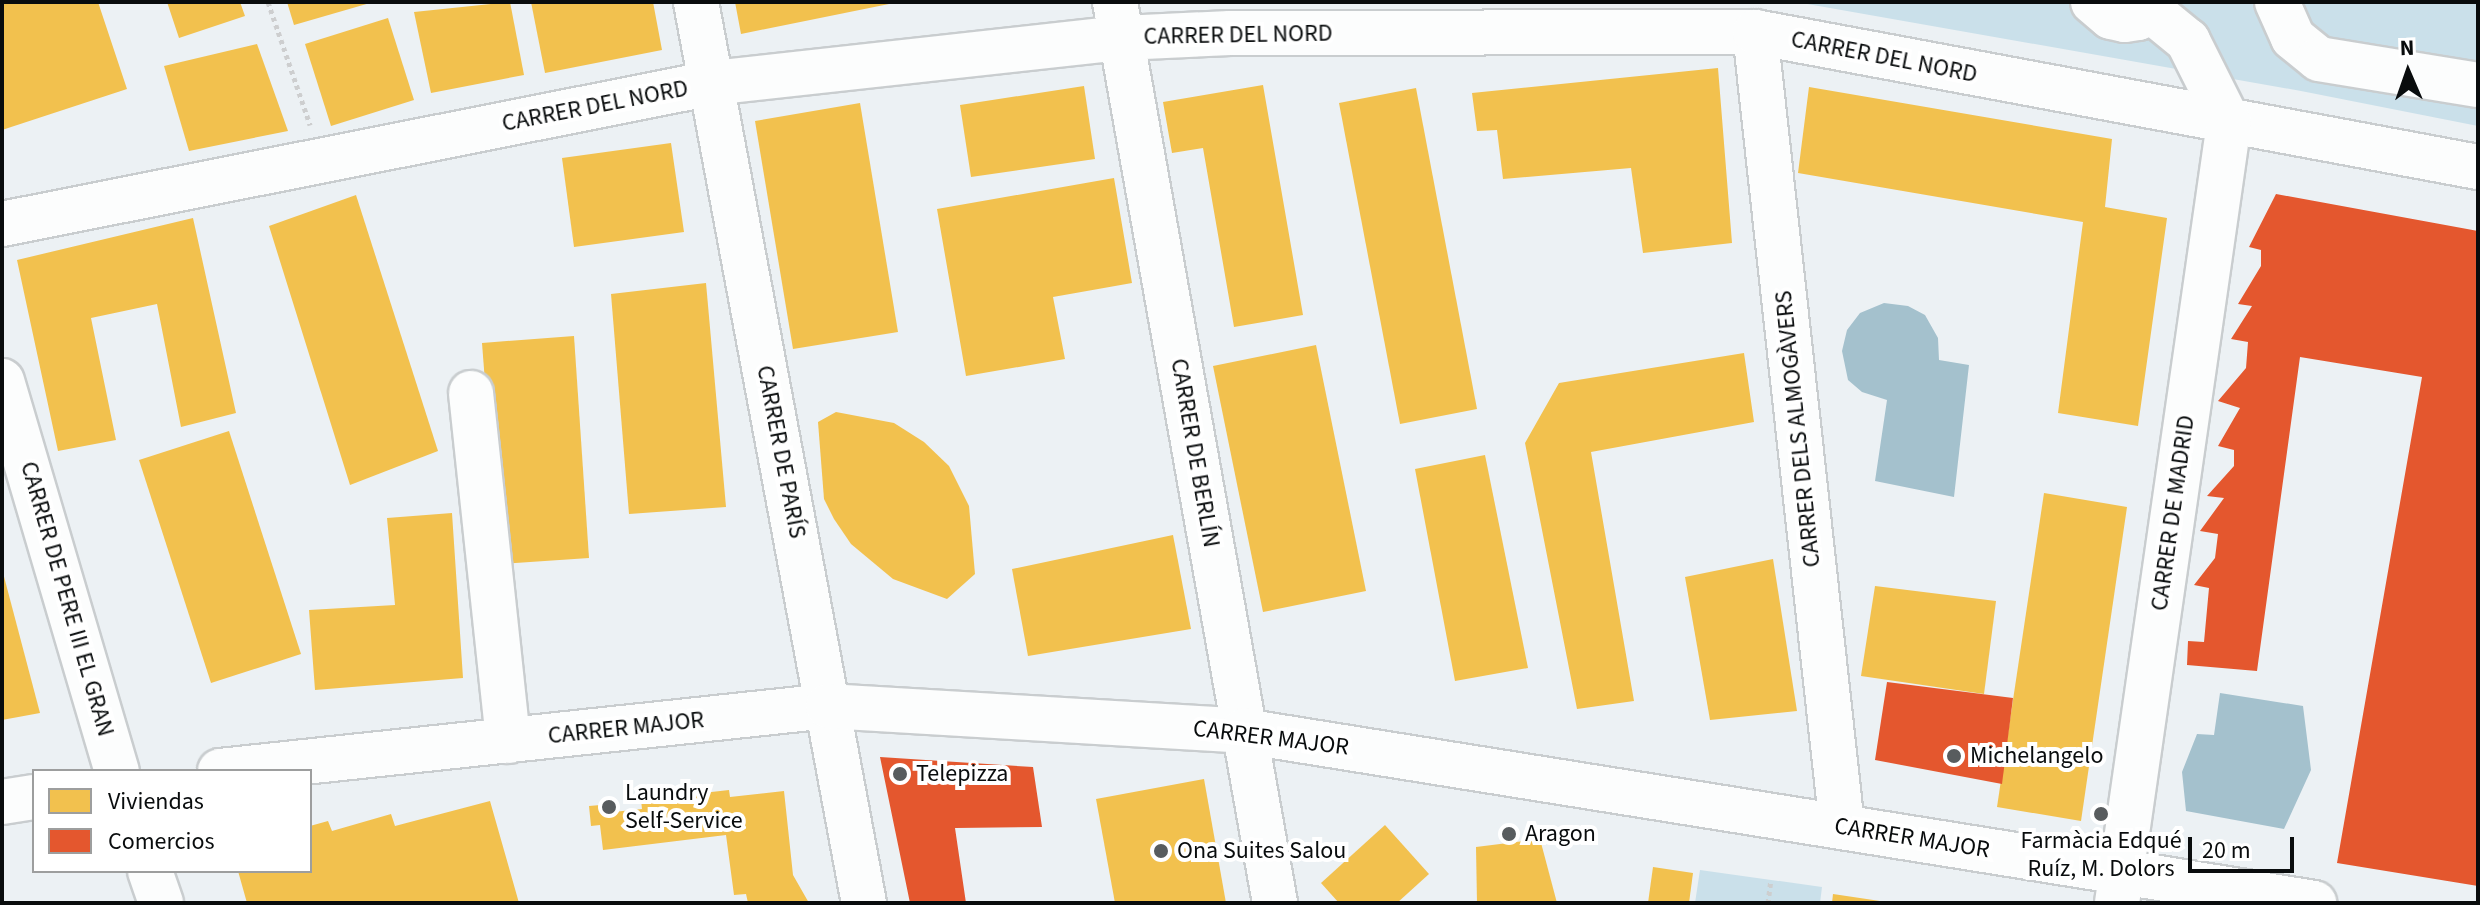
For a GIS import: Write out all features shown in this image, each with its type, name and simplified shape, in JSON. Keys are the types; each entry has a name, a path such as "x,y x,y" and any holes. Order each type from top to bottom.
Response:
{"street":[{"name":"CARRER DE PARÍS","path":"696,2 864,903"},
{"path":"2093,2 2099,11 2125,20 2153,6 2188,41 2229,123"},
{"path":"2277,2 2293,38 2319,59 2478,85"},
{"name":"CARRER DEL NORD","path":"2,224 712,83 1118,20 1230,33 1755,32 2229,123 2478,167"},
{"name":"CARRER DE BERLÍN","path":"1118,20 1275,903"},
{"name":"CARRER DELS ALMOGÀVERS","path":"1755,32 1842,826"},
{"name":"CARRER DE MADRID","path":"2119,888 2229,123"},
{"name":"CARRER DE PERE III EL GRAN","path":"2,381 116,769"},
{"path":"471,393 508,741"},
{"name":"CARRER MAJOR","path":"239,769 828,706 1243,731 1842,826 2119,888 2314,903"},
{"path":"2,802 32,797"},
{"path":"151,873 161,903"}],"path":[{"path":"268,2 322,160"},
{"path":"1768,903 1771,880"}],"shaded area":[{"path":"1796,2 2478,2 2478,126 2301,91"},
{"path":"1884,303 1908,306 1925,315 1938,338 1939,360 1969,365 1954,497 1875,481 1887,400 1862,392 1848,380 1842,351 1847,330 1860,313"},
{"path":"2220,693 2303,706 2311,770 2284,829 2186,811 2182,772 2197,734 2214,735"},
{"path":"1700,870 1822,887 1820,903 1695,903"}],"building: Viviendas":[{"path":"2,2 98,2 127,89 2,130"},
{"path":"167,2 240,2 245,16 179,38"},
{"path":"287,2 369,2 370,3 294,25"},
{"path":"510,2 524,75 431,93 414,12"},
{"path":"531,2 653,2 662,50 545,73"},
{"path":"735,2 894,2 894,3 741,34"},
{"path":"388,18 414,100 331,126 305,44"},
{"path":"257,44 288,131 189,151 164,66"},
{"path":"1718,68 1732,243 1643,253 1631,168 1503,179 1497,130 1477,131 1472,93"},
{"path":"1263,85 1303,315 1234,327 1203,148 1172,153 1163,102"},
{"path":"1084,86 1095,159 971,177 960,105"},
{"path":"1809,87 2112,139 2105,207 2167,218 2138,426 2058,413 2083,222 1798,173"},
{"path":"1416,88 1477,409 1400,424 1339,103"},
{"path":"860,103 898,332 793,349 755,121"},
{"path":"671,143 684,232 574,247 562,158"},
{"path":"1114,178 1132,283 1053,297 1065,359 966,376 937,209"},
{"path":"356,195 438,451 350,485 269,226"},
{"path":"193,218 236,413 181,427 157,304 91,318 116,440 58,451 17,260"},
{"path":"706,283 726,507 629,514 611,294"},
{"path":"574,336 589,558 499,564 482,343"},
{"path":"1316,345 1366,591 1263,612 1213,366"},
{"path":"1744,353 1754,422 1591,452 1634,701 1577,709 1525,443 1559,383"},
{"path":"836,412 894,423 924,442 949,466 969,506 975,574 947,599 893,579 851,544 834,519 824,499 818,422"},
{"path":"229,431 301,654 211,683 139,460"},
{"path":"1485,455 1528,668 1455,681 1415,469"},
{"path":"2044,493 2127,507 2081,821 1997,807"},
{"path":"452,513 463,678 315,690 309,610 395,605 387,518"},
{"path":"1173,535 1191,629 1028,656 1012,569"},
{"path":"1773,559 1797,711 1710,720 1685,577"},
{"path":"2,569 40,713 2,720"},
{"path":"1875,586 1996,601 1984,694 1861,676"},
{"name":"Ona Suites Salou","path":"1204,779 1226,903 1115,903 1096,799"},
{"path":"729,790 730,797 784,791 793,875 809,903 748,903 746,894 734,895 726,835 603,850 600,825 591,826 589,806 612,804 613,812 642,809 641,800"},
{"path":"490,801 519,903 247,903 239,873 312,873 312,825 328,821 332,831 391,814 395,826"},
{"path":"1385,825 1429,874 1397,903 1339,903 1321,883"},
{"path":"1540,839 1557,903 1477,903 1476,847"},
{"path":"1653,867 1693,873 1689,903 1648,903"},
{"path":"1833,894 1880,901 1832,903"}],"building: Comercios":[{"path":"2276,194 2478,231 2478,886 2337,863 2422,377 2300,357 2257,671 2187,665 2188,641 2204,642 2209,588 2194,585 2215,558 2218,534 2200,531 2224,498 2207,496 2234,466 2234,450 2218,446 2240,408 2218,401 2246,368 2248,342 2231,339 2252,306 2238,304 2261,266 2261,250 2249,247"},
{"path":"1887,682 2013,698 2002,784 1875,760"},
{"path":"880,757 1033,767 1042,827 955,828 966,903 910,903"}],"place":[{"name":"Michelangelo","path":"1954,756"},
{"name":"Telepizza","path":"900,774"},
{"name":"Laundry Self-Service","path":"609,807"},
{"name":"Farmàcia Edqué Ruíz, M. Dolors","path":"2101,814"},
{"name":"Aragon","path":"1509,834"},
{"name":"Ona Suites Salou","path":"1161,851"}]}
